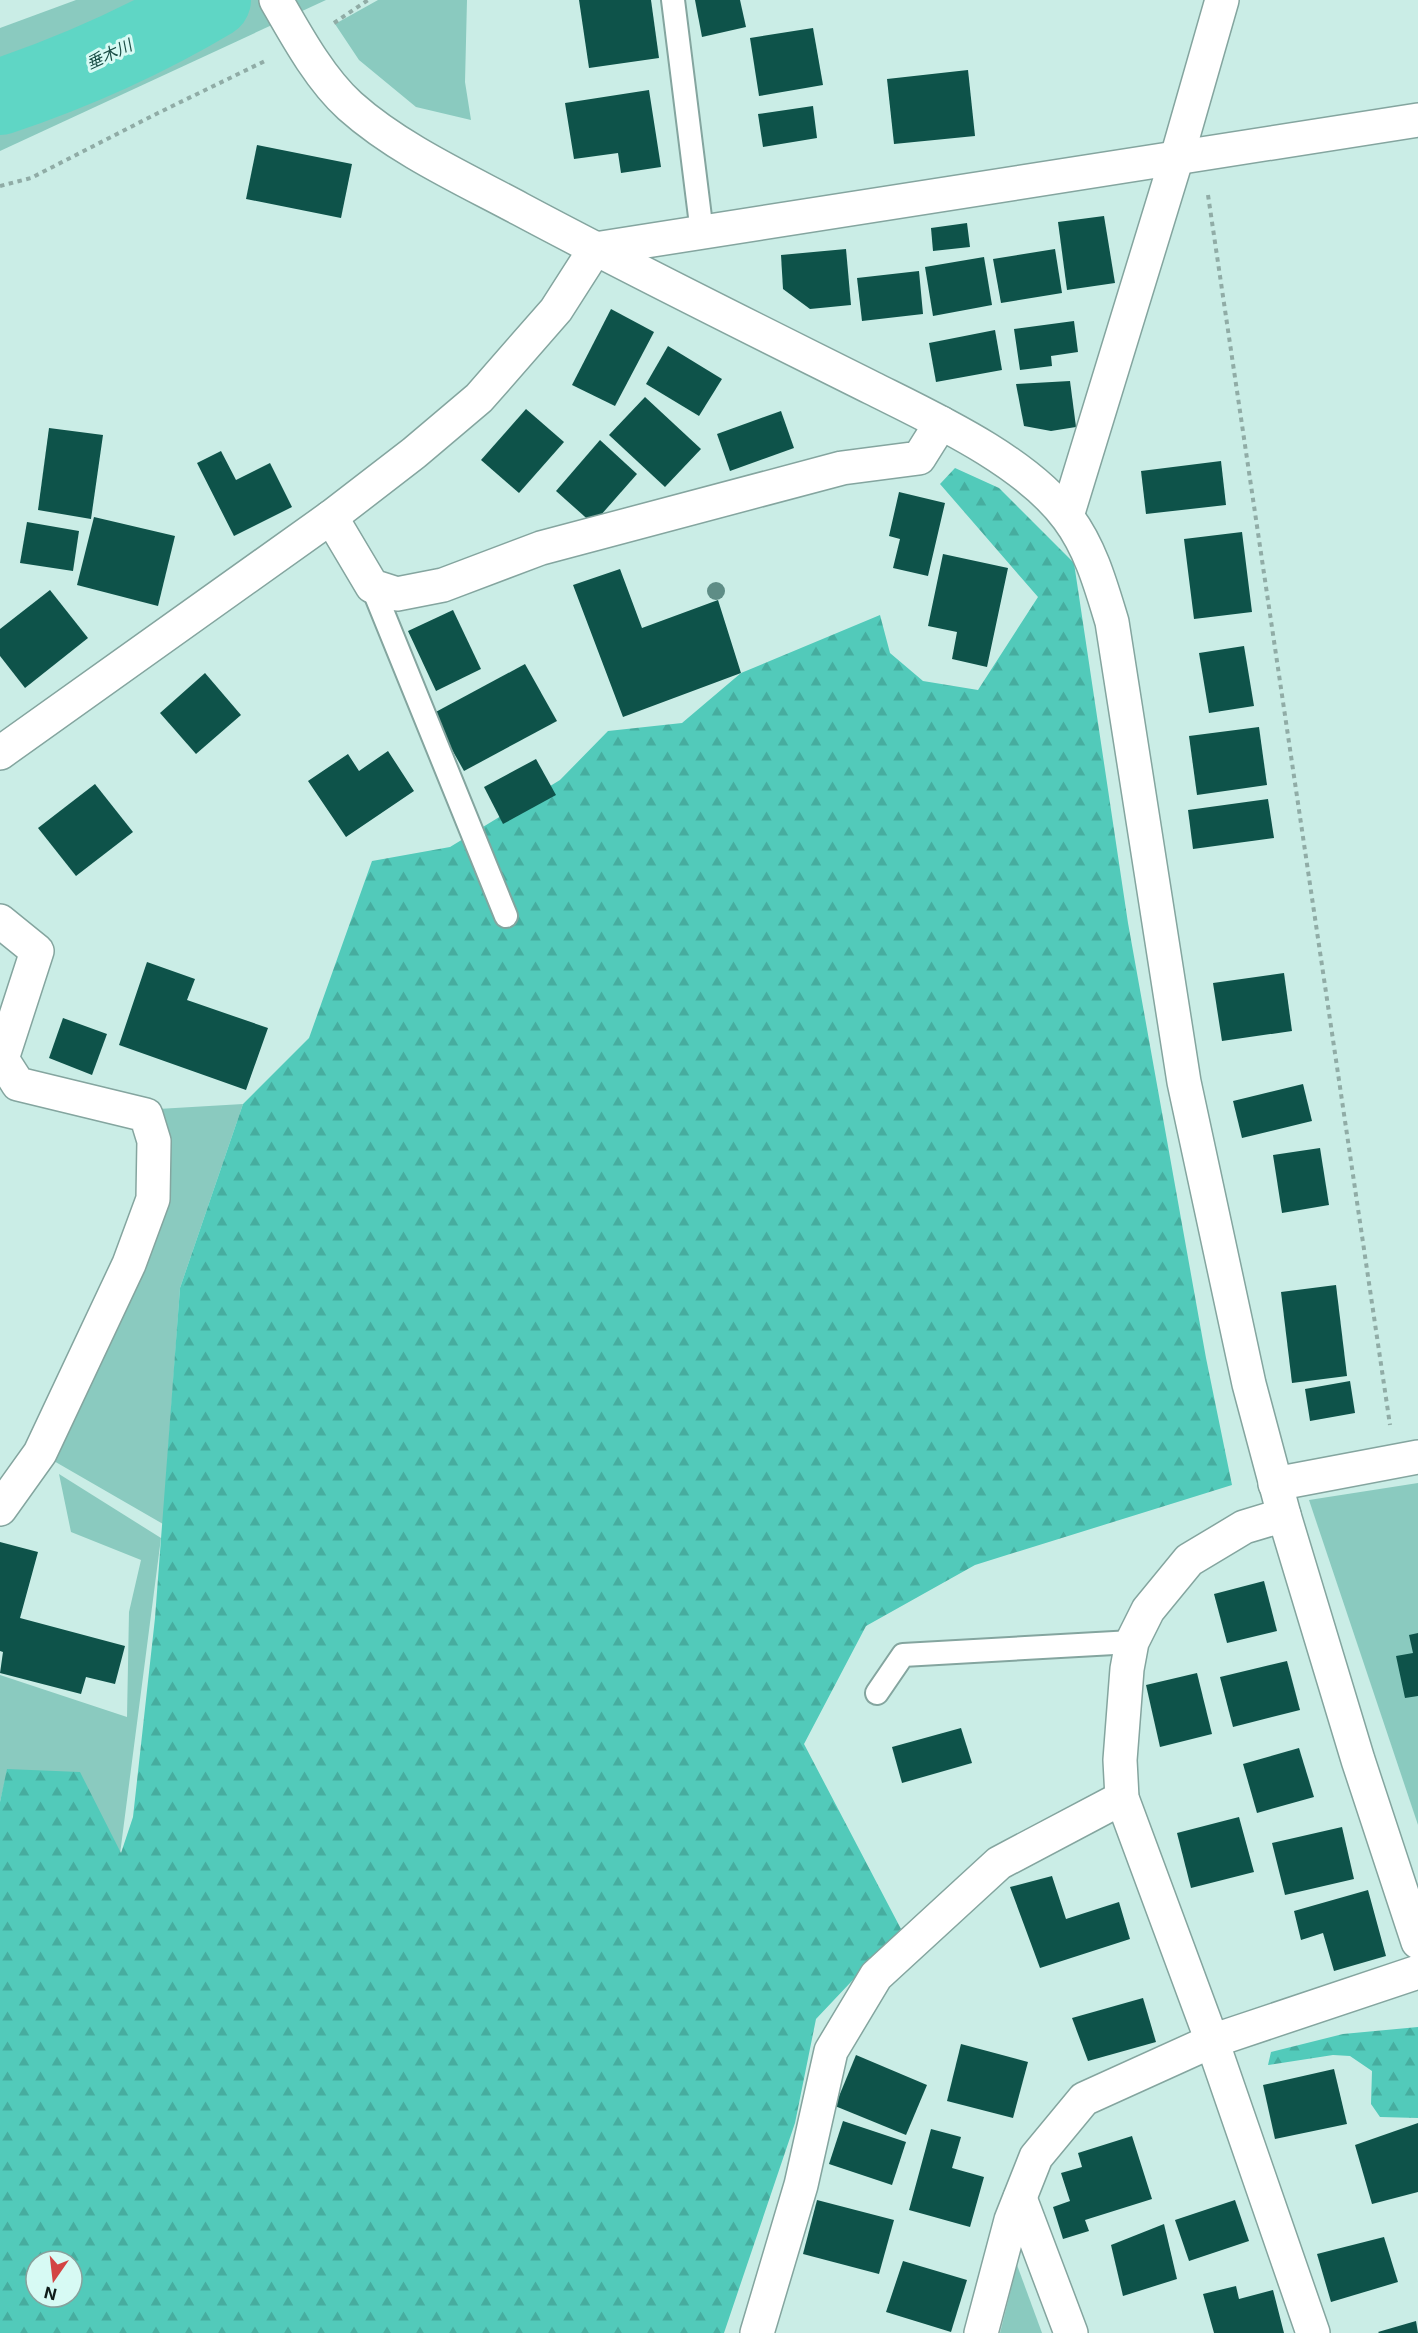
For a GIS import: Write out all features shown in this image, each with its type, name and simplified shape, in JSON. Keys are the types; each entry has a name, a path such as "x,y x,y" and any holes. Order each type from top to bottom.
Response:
{"street":[{"path":"276,0 299,39 331,85 348,104 392,139 596,249 941,423 1023,473 1067,516 1084,542 1101,585 1112,622 1184,1082 1249,1384 1275,1484 1358,1760 1418,1942"},
{"path":"1067,516 1190,155 1222,0"},
{"path":"0,753 331,517 414,453 479,398 556,310 596,249 1418,120"},
{"path":"331,517 372,586 397,594 443,585 542,548 842,468 919,458 941,423"},
{"path":"0,921 37,951 2,1059 18,1084 146,1115 154,1141 153,1198 129,1264 40,1453 0,1509"},
{"path":"1275,1484 1407,1459"},
{"path":"1284,1515 1244,1527 1189,1560 1148,1610 1132,1642 1127,1669 1120,1760 1122,1798 1212,2041 1313,2333"},
{"path":"757,2333 801,2186 831,2050 876,1976 999,1863 1122,1798"},
{"path":"981,2333 1011,2220 1036,2157 1084,2099 1212,2041 1418,1972"},
{"path":"1020,2198 1071,2333"}],"lane":[{"path":"673,0 702,233"},
{"path":"372,586 506,916"},
{"path":"878,1693 903,1655 1132,1642"}],"path":[{"path":"0,186 31,178 299,39"},
{"path":"1190,155 1407,1459"}],"green space":[{"path":"76,0 326,0 0,151 0,28"},
{"path":"378,0 467,0 465,82 471,120 416,107 359,60 335,24"},
{"path":"955,468 999,488 1074,563 1128,923 1206,1358 1232,1485 975,1565 866,1626 804,1744 901,1929 816,2019 795,2123 724,2333 0,2333 0,1802 7,1769 80,1772 121,1853 133,1817 155,1618 180,1288 243,1104 309,1038 372,861 450,847 560,780 608,731 682,723 741,673 880,615 890,653 923,681 978,690 1038,597 940,484"},
{"path":"243,1104 180,1288 163,1524 40,1453 153,1241 171,1163 158,1109"},
{"path":"59,1474 161,1538 120,1854 8,1769 0,1802 0,1675 127,1717 129,1612 141,1560 71,1532"},
{"path":"1418,1483 1418,1825 1309,1500"},
{"path":"1418,2027 1418,2118 1380,2117 1371,2104 1372,2071 1350,2056 1333,2055 1268,2065 1271,2052 1343,2034"},
{"path":"1017,2265 1042,2333 1000,2333"}],"building":[{"path":"579,0 651,0 659,58 589,68"},
{"path":"695,0 740,0 746,27 702,37"},
{"path":"813,28 823,85 759,96 750,38"},
{"path":"968,70 975,136 894,144 887,79"},
{"path":"649,90 661,167 621,173 618,153 574,159 565,103"},
{"path":"813,106 817,138 763,147 758,114"},
{"path":"257,145 352,164 341,218 246,199"},
{"path":"1104,216 1115,283 1067,290 1058,222"},
{"path":"967,223 970,247 933,251 931,228"},
{"path":"846,249 851,305 810,309 783,289 781,255"},
{"path":"1055,249 1062,293 1001,303 993,259"},
{"path":"984,257 992,305 933,316 925,267"},
{"path":"919,271 923,314 862,321 857,278"},
{"path":"611,309 654,332 615,406 572,385"},
{"path":"1074,321 1078,352 1051,356 1052,366 1020,370 1014,329"},
{"path":"995,330 1002,370 936,382 929,343"},
{"path":"668,346 722,379 699,416 646,384"},
{"path":"1070,381 1076,427 1051,431 1024,426 1016,384"},
{"path":"645,397 701,449 665,487 609,435"},
{"path":"526,409 564,442 519,493 481,460"},
{"path":"781,411 794,448 730,471 717,434"},
{"path":"49,428 103,435 91,519 38,510"},
{"path":"600,440 637,474 593,524 556,491"},
{"path":"221,451 236,480 270,463 292,507 234,536 197,463"},
{"path":"1221,461 1226,505 1146,514 1141,471"},
{"path":"899,492 945,503 928,576 893,568 900,539 889,536"},
{"path":"94,517 175,536 158,606 77,585"},
{"path":"27,522 79,531 73,571 20,563"},
{"path":"1242,532 1252,612 1194,619 1184,539"},
{"path":"943,554 1008,568 987,667 952,659 957,632 928,626"},
{"path":"620,569 642,628 718,600 741,673 623,717 573,585"},
{"path":"50,590 88,638 25,688 0,656 0,629"},
{"path":"453,610 481,669 436,691 408,631"},
{"path":"1244,646 1254,706 1209,713 1199,653"},
{"path":"525,664 557,721 464,771 432,714"},
{"path":"205,673 241,715 196,754 160,713"},
{"path":"1259,727 1267,785 1197,795 1189,736"},
{"path":"388,751 414,791 346,837 308,781 348,754 359,771"},
{"path":"536,759 556,795 503,824 484,787"},
{"path":"95,784 133,832 76,876 38,828"},
{"path":"1268,799 1274,838 1193,849 1188,810"},
{"path":"147,962 195,979 187,1000 268,1028 246,1090 119,1045"},
{"path":"1284,973 1292,1031 1222,1041 1213,983"},
{"path":"63,1018 107,1034 92,1075 49,1058"},
{"path":"1303,1084 1312,1121 1242,1138 1233,1101"},
{"path":"1320,1148 1329,1205 1282,1213 1273,1155"},
{"path":"1336,1285 1347,1376 1292,1383 1281,1292"},
{"path":"1350,1381 1355,1413 1310,1421 1305,1389"},
{"path":"0,1542 38,1552 20,1618 125,1646 115,1684 86,1677 81,1694 0,1673 3,1652 0,1651"},
{"path":"1264,1581 1277,1631 1227,1643 1214,1594"},
{"path":"1418,1633 1418,1696 1405,1698 1396,1656 1413,1653 1409,1635"},
{"path":"1287,1661 1300,1710 1233,1727 1220,1677"},
{"path":"1197,1673 1212,1734 1160,1747 1146,1685"},
{"path":"961,1728 972,1763 902,1783 892,1747"},
{"path":"1299,1748 1314,1797 1257,1813 1243,1764"},
{"path":"1239,1817 1254,1872 1191,1888 1177,1833"},
{"path":"1342,1827 1354,1879 1285,1895 1272,1843"},
{"path":"1052,1876 1066,1919 1119,1902 1130,1939 1040,1968 1010,1887"},
{"path":"1368,1890 1386,1956 1334,1971 1323,1933 1301,1940 1294,1911"},
{"path":"1143,1998 1156,2042 1088,2061 1072,2018"},
{"path":"961,2044 1028,2062 1013,2118 947,2101"},
{"path":"856,2055 927,2085 906,2135 835,2106"},
{"path":"1334,2069 1347,2124 1275,2139 1263,2085"},
{"path":"843,2121 906,2142 892,2185 829,2164"},
{"path":"1418,2123 1418,2192 1372,2204 1355,2145"},
{"path":"931,2129 961,2137 952,2168 984,2177 970,2227 909,2210"},
{"path":"1132,2136 1152,2199 1085,2220 1089,2231 1063,2239 1053,2207 1070,2201 1061,2173 1082,2167 1078,2153"},
{"path":"817,2200 894,2220 879,2274 803,2254"},
{"path":"1235,2200 1249,2241 1189,2261 1175,2220"},
{"path":"1164,2224 1177,2279 1123,2296 1111,2245"},
{"path":"1384,2237 1398,2282 1331,2302 1317,2254"},
{"path":"903,2261 967,2280 951,2332 886,2312"},
{"path":"1236,2286 1239,2299 1273,2290 1284,2333 1214,2333 1203,2294"},
{"path":"1416,2321 1418,2333 1378,2332"}],"waterway":[{"name":"垂木川","path":"0,97 109,54 162,29 213,0"}]}
